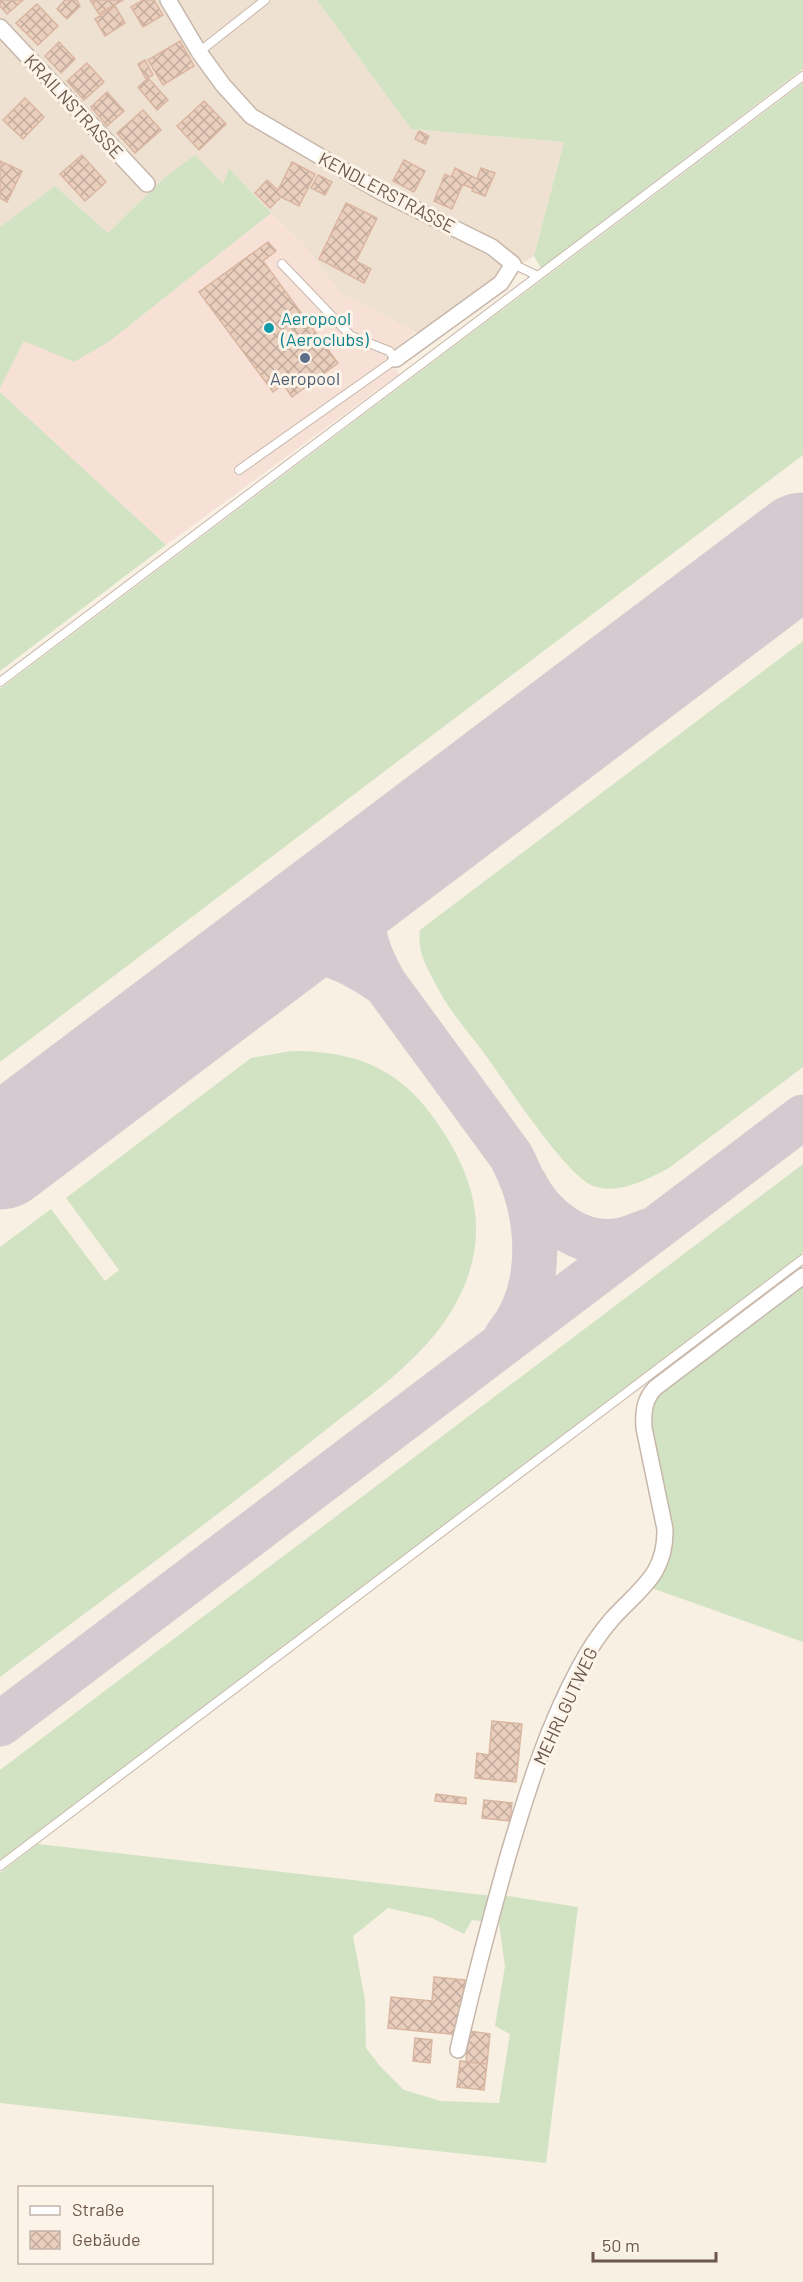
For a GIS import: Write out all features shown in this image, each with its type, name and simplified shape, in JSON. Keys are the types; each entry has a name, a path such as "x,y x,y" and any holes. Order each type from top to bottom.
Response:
{"street":[{"name":"KENDLERSTRASSE","path":"168,0 199,52 223,85 251,116 381,192 492,247 513,264"},
{"name":"KRAILNSTRASSE","path":"0,27 147,184"},
{"path":"396,359 501,283 513,264"},
{"name":"MEHRLGUTWEG","path":"458,2050 481,1950 528,1785 578,1669 598,1636 648,1582 663,1559 666,1545 665,1529 644,1428 643,1413 646,1401 655,1388 803,1276"}],"lane":[{"path":"199,52 266,0"},
{"path":"0,682 803,76"},
{"path":"239,470 396,359 389,351 351,336 282,264"},
{"path":"513,264 538,276"},
{"path":"0,1866 803,1259"}],"shaded area":[{"path":"0,0 317,0 411,129 564,142 534,256 479,291 421,335 341,294 304,245 230,169 223,184 164,178 108,233 55,186 0,227"},
{"path":"271,213 304,245 341,294 415,332 386,356 399,374 166,545 0,392 0,388 24,341 110,341"}],"green space":[{"path":"317,0 803,0 803,69 541,268 534,256 564,142 411,129"},
{"path":"803,83 803,455 0,1062 0,689"},
{"path":"195,155 223,184 229,168 271,213 110,341 74,362 24,341 0,388 0,227 55,186 108,233 164,178"},
{"path":"0,392 166,545 0,671"},
{"path":"803,641 803,1067 669,1168 641,1182 620,1188 600,1188 591,1185 579,1176 550,1145 451,1009 425,963 420,947 420,930"},
{"path":"291,1051 341,1055 382,1070 416,1096 431,1114 457,1155 471,1193 475,1212 474,1251 470,1271 462,1291 450,1314 435,1334 418,1353 379,1388 0,1677 0,1247 51,1209 105,1281 119,1270 66,1198 251,1058"},
{"path":"803,1164 803,1253 0,1860 0,1770"},
{"path":"803,1281 803,1642 649,1587 662,1571 649,1439 652,1397"},
{"path":"38,1844 492,1896 501,1895 578,1907 546,2163 0,2103 0,1873","holes":["388,1908 432,1918 464,1934 472,1920 499,1923 505,1966 495,2026 510,2034 499,2103 441,2101 404,2090 366,2048 365,2000 353,1936"]}],"building":[{"path":"0,0 23,0 7,14 0,6"},
{"path":"65,0 77,0 80,6 67,19 57,9"},
{"path":"90,0 123,0 99,14"},
{"path":"143,0 154,0 163,15 143,27 131,7"},
{"path":"37,4 58,26 38,45 16,23"},
{"path":"115,6 125,23 105,36 95,19"},
{"path":"180,41 194,66 163,85 148,60"},
{"path":"59,42 75,59 61,73 45,56"},
{"path":"145,60 153,75 146,79 138,64"},
{"path":"87,63 104,82 84,100 67,81"},
{"path":"148,78 168,100 157,110 138,87"},
{"path":"107,92 124,111 107,126 91,107"},
{"path":"25,98 44,117 23,139 3,120"},
{"path":"204,101 226,124 199,150 177,126"},
{"path":"143,110 161,130 135,153 117,133"},
{"path":"419,131 429,136 425,144 415,139"},
{"path":"82,155 106,182 85,201 60,174"},
{"path":"404,160 425,171 414,192 393,181"},
{"path":"0,161 22,171 7,202 0,198"},
{"path":"292,162 315,174 299,206 281,197 270,208 255,193 267,180 278,190"},
{"path":"455,168 477,179 481,168 495,173 485,196 472,191 473,189 463,184 452,209 434,201 445,174 451,177"},
{"path":"318,175 332,182 325,195 311,188"},
{"path":"346,203 377,218 356,261 371,269 364,283 319,259"},
{"name":"Aeropool (Aeroclubs)","path":"268,242 276,251 263,261 338,363 292,397 283,384 273,392 199,292"},
{"path":"492,1721 522,1724 516,1782 475,1778 477,1753 489,1755"},
{"path":"436,1794 466,1798 466,1804 435,1801"},
{"path":"484,1800 512,1803 510,1821 482,1818"},
{"path":"434,1977 465,1980 460,2035 388,2028 391,1997 432,2001"},
{"path":"469,2031 490,2034 487,2064 466,2062"},
{"path":"415,2038 432,2040 430,2063 413,2061"},
{"path":"460,2061 487,2064 484,2090 457,2087"}],"taxiway":[{"path":"379,868 365,914 364,927 369,953 385,984 511,1156 528,1200 535,1248 533,1272 528,1296 519,1317 506,1337"},
{"path":"248,967 274,954 308,951 347,962 385,984"},
{"path":"0,1724 803,1117"},
{"path":"524,1182 531,1195 551,1218 577,1235 606,1242 625,1239 648,1231"}],"runway":[{"path":"0,1154 803,548"}],"place":[{"name":"Aeropool (Aeroclubs)","path":"269,328"},
{"name":"Aeropool","path":"305,358"}]}
